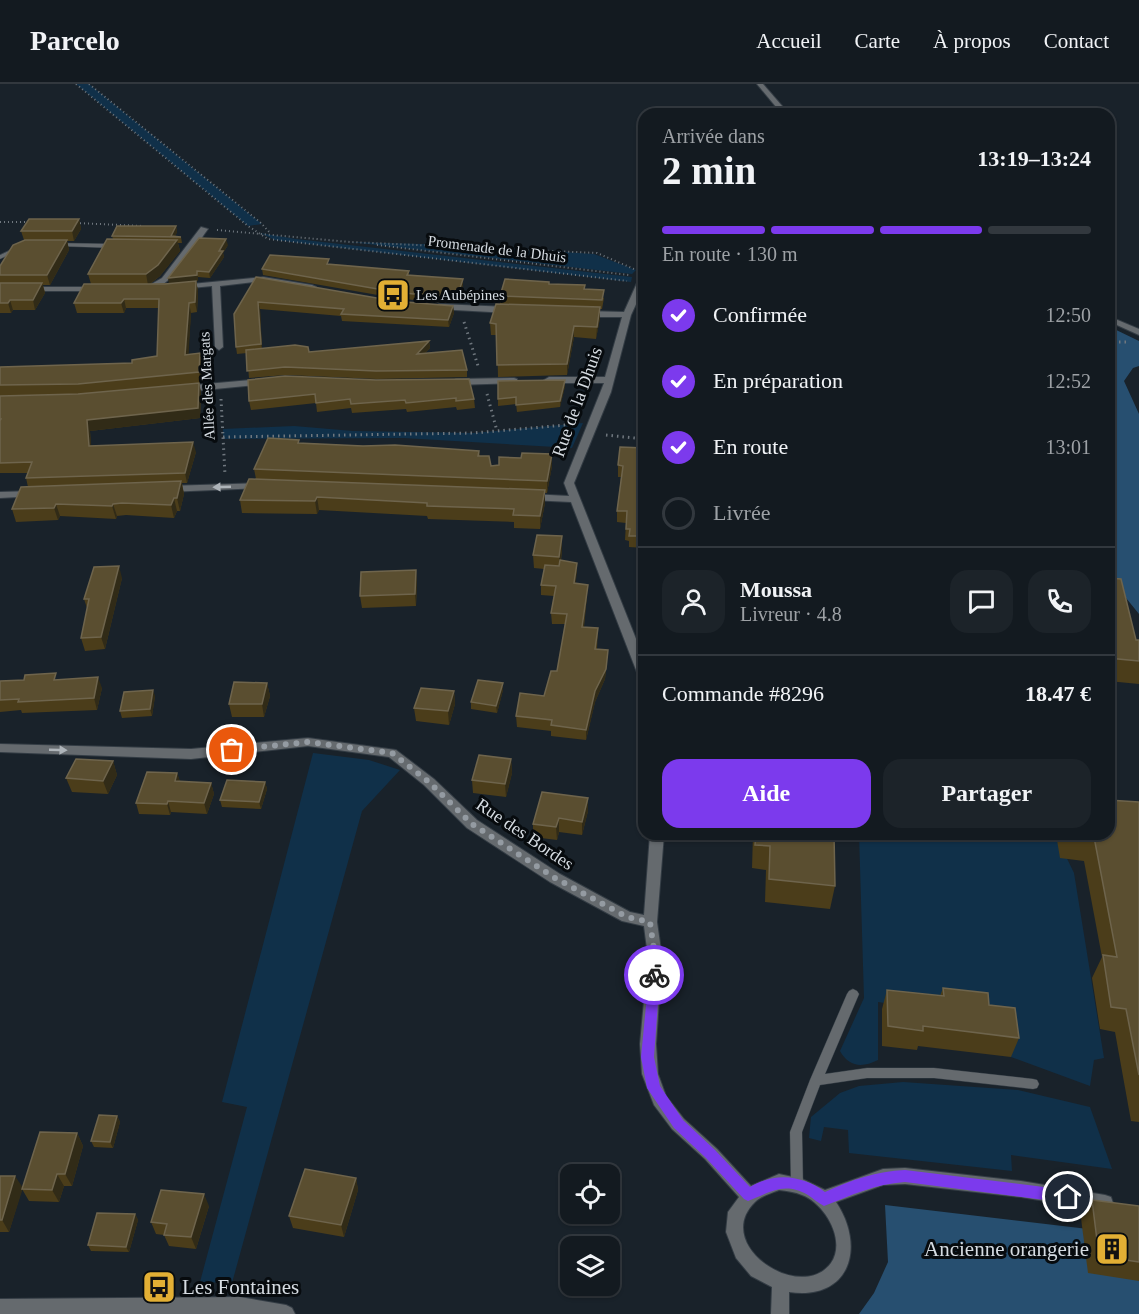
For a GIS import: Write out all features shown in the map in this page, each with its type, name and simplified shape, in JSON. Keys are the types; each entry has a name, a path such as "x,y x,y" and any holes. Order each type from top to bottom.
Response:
{"street":[{"path":"760,84 781,108"},
{"path":"204,229 165,280 147,288 263,279 327,290"},
{"name":"Rue de la Dhuis","path":"638,283 610,380 569,483 638,660"},
{"name":"Allée des Margats","path":"216,284 219,347"},
{"path":"0,289 104,289"},
{"path":"433,307 513,310"},
{"path":"580,314 627,315"},
{"path":"1115,321 1139,332"},
{"path":"538,381 610,380"},
{"path":"174,390 274,381"},
{"path":"450,382 527,381"},
{"path":"155,489 273,486"},
{"path":"0,495 50,494"},
{"path":"515,496 574,499"},
{"name":"Rue des Bordes","path":"0,748 191,754 308,742 392,753 429,782 472,824 555,878 627,917 650,922"},
{"path":"657,840 650,922 655,973 648,1057 654,1088 678,1124 711,1154 748,1195"},
{"path":"824,1199 846,1189 884,1177 905,1176 1022,1189 1116,1204"},
{"path":"779,1182 797,1185 812,1190 824,1199 836,1213 842,1229 844,1246 839,1263 830,1276 815,1285 798,1289 780,1288 764,1281 750,1269 740,1255 734,1238 734,1222 739,1207 748,1195 762,1186 779,1182"},
{"path":"780,1288 780,1314"},
{"path":"0,1308 228,1305 286,1314"}],"lane":[{"path":"0,257 26,245"},
{"path":"49,245 119,246"},
{"path":"178,247 190,247"},
{"path":"797,1185 796,1132 853,994"},
{"path":"816,1080 867,1073 934,1073 1033,1084"}],"path":[{"path":"76,84 248,226 268,239 631,282 638,276"},
{"path":"89,84 254,217 272,235"},
{"path":"0,222 40,222"},
{"path":"73,223 144,226"},
{"path":"204,229 350,242 458,245 597,253 638,273"},
{"name":"Promenade de la Dhuis","path":"350,242 638,274"},
{"name":"Allée des Margats","path":"221,386 225,487"},
{"path":"223,436 473,433 593,422"},
{"path":"588,434 638,438"}],"shaded area":[{"path":"76,84 89,84 262,224 248,226"},
{"path":"260,233 632,277 631,282 275,240"},
{"path":"350,242 458,245 594,254 636,270 632,274"},
{"path":"1115,329 1139,341 1139,366 1133,368 1124,381 1139,414 1139,614 1115,584"},
{"path":"583,423 572,448 403,438 223,439 223,429 294,426 353,431 473,433"},
{"path":"313,753 369,760 400,770 362,811 232,1283 200,1282 247,1107 222,1102"},
{"path":"859,840 1058,840 1074,873 1104,1058 1094,1060 1090,1086 1011,1057 1005,1020 878,1002 878,1060 861,1065 852,1063 840,1051 864,998"},
{"path":"903,1082 1018,1090 1090,1107 1112,1169 1011,1155 1012,1171 849,1153 848,1130 824,1127 821,1141 809,1138 811,1117 840,1093 859,1086"},
{"path":"885,1205 1139,1235 1139,1314 859,1314 874,1293 888,1262"}],"building":[{"path":"29,219 79,219 72,231 21,231"},
{"path":"117,226 176,226 171,236 181,237 112,236"},
{"path":"199,238 226,239 219,251 223,251 209,272 197,271 197,275 168,278"},
{"path":"107,239 177,240 158,265 146,274 88,274"},
{"path":"25,240 67,240 47,275 0,275 0,266 13,245"},
{"path":"270,255 329,259 327,264 409,271 407,275 463,279 457,297 395,292 262,269"},
{"path":"256,277 394,301 453,306 448,320 341,314 344,309 258,302 261,344 236,347 234,314"},
{"path":"505,279 585,285 584,289 604,290 602,300 500,296"},
{"path":"196,281 195,302 189,303 185,355 200,353 199,372 78,384 0,385 0,367 132,363 132,360 157,356 159,299 124,299 121,303 74,303 84,284 165,284"},
{"path":"0,283 42,283 33,300 10,300 8,303 0,303"},
{"path":"496,304 600,307 597,327 574,326 567,364 497,365 496,324 490,323"},
{"path":"429,341 417,354 462,350 467,370 376,371 285,367 247,371 246,350 295,345 308,347 309,352"},
{"path":"285,376 376,380 469,379 474,399 456,401 456,398 406,403 405,400 351,404 350,399 316,403 315,394 249,401 248,380"},
{"path":"565,380 560,401 516,405 516,397 498,399 498,381"},
{"path":"199,383 198,408 87,420 89,446 193,442 185,473 26,478 32,462 0,463 0,396 78,394"},
{"path":"268,438 299,440 298,443 395,445 479,451 478,456 489,456 491,466 499,465 499,457 521,458 522,453 552,454 547,481 254,469"},
{"path":"620,447 638,448 638,536 629,536 630,529 626,529 627,511 617,511 623,466 618,465"},
{"path":"249,479 545,490 540,516 513,515 514,509 427,506 427,503 317,497 315,501 240,500"},
{"path":"181,481 177,498 174,498 171,505 56,504 54,508 12,509 21,487"},
{"path":"537,535 562,536 559,557 533,555"},
{"path":"560,560 577,563 574,583 588,585 582,627 598,628 595,649 608,650 606,669 595,691 586,730 551,725 552,720 516,716 520,693 544,696 551,671 557,671 567,614 551,613 556,586 541,585 545,565 559,566"},
{"path":"119,566 101,637 81,638 89,599 84,599 94,567"},
{"path":"416,570 415,594 360,596 361,572"},
{"path":"1115,579 1121,579 1136,640 1139,640 1139,661 1115,659"},
{"path":"56,673 54,680 98,677 94,698 18,702 19,699 0,700 0,681 24,680 25,675"},
{"path":"478,680 503,683 496,706 471,702"},
{"path":"234,682 267,683 262,704 229,704"},
{"path":"421,688 454,691 448,711 414,708"},
{"path":"153,690 150,709 120,711 124,692"},
{"path":"479,755 511,759 505,784 472,780"},
{"path":"76,759 113,761 103,781 66,778"},
{"path":"147,772 177,773 175,781 211,783 204,803 168,801 167,804 136,803"},
{"path":"227,780 265,782 259,802 220,800"},
{"path":"542,792 588,798 582,822 559,818 556,827 533,824"},
{"path":"1115,800 1139,802 1139,1075 1126,1009 1111,1007 1103,955 1117,957 1095,840 1115,840"},
{"path":"755,840 834,840 835,886 769,879 770,846 755,845"},
{"path":"943,988 988,993 989,1005 1015,1008 1019,1038 923,1026 923,1031 888,1026 887,990 944,996"},
{"path":"99,1115 117,1116 110,1142 91,1141"},
{"path":"40,1132 77,1133 65,1174 57,1174 52,1190 22,1189"},
{"path":"305,1169 356,1178 341,1225 289,1216"},
{"path":"0,1176 15,1176 2,1220 0,1220"},
{"path":"161,1190 204,1194 191,1237 164,1235 167,1224 151,1222"},
{"path":"1092,1200 1139,1206 1139,1262 1099,1256"},
{"path":"97,1213 135,1214 126,1247 88,1245"}],"way so far":[{"path":"232,750 308,742 392,753 429,782 472,824 555,878 627,917 650,922 655,957 654,975"}],"place":[{"name":"Les Aubépines","path":"393,295"},
{"name":"Ancienne orangerie","path":"1112,1249"},
{"name":"Les Fontaines","path":"159,1287"}],"route":[{"path":"654,975 648,1044 650,1074 654,1088 678,1124 729,1172 748,1195 762,1186 779,1182 812,1190 824,1199 846,1189 884,1177 905,1176 1022,1189 1068,1197"}]}
